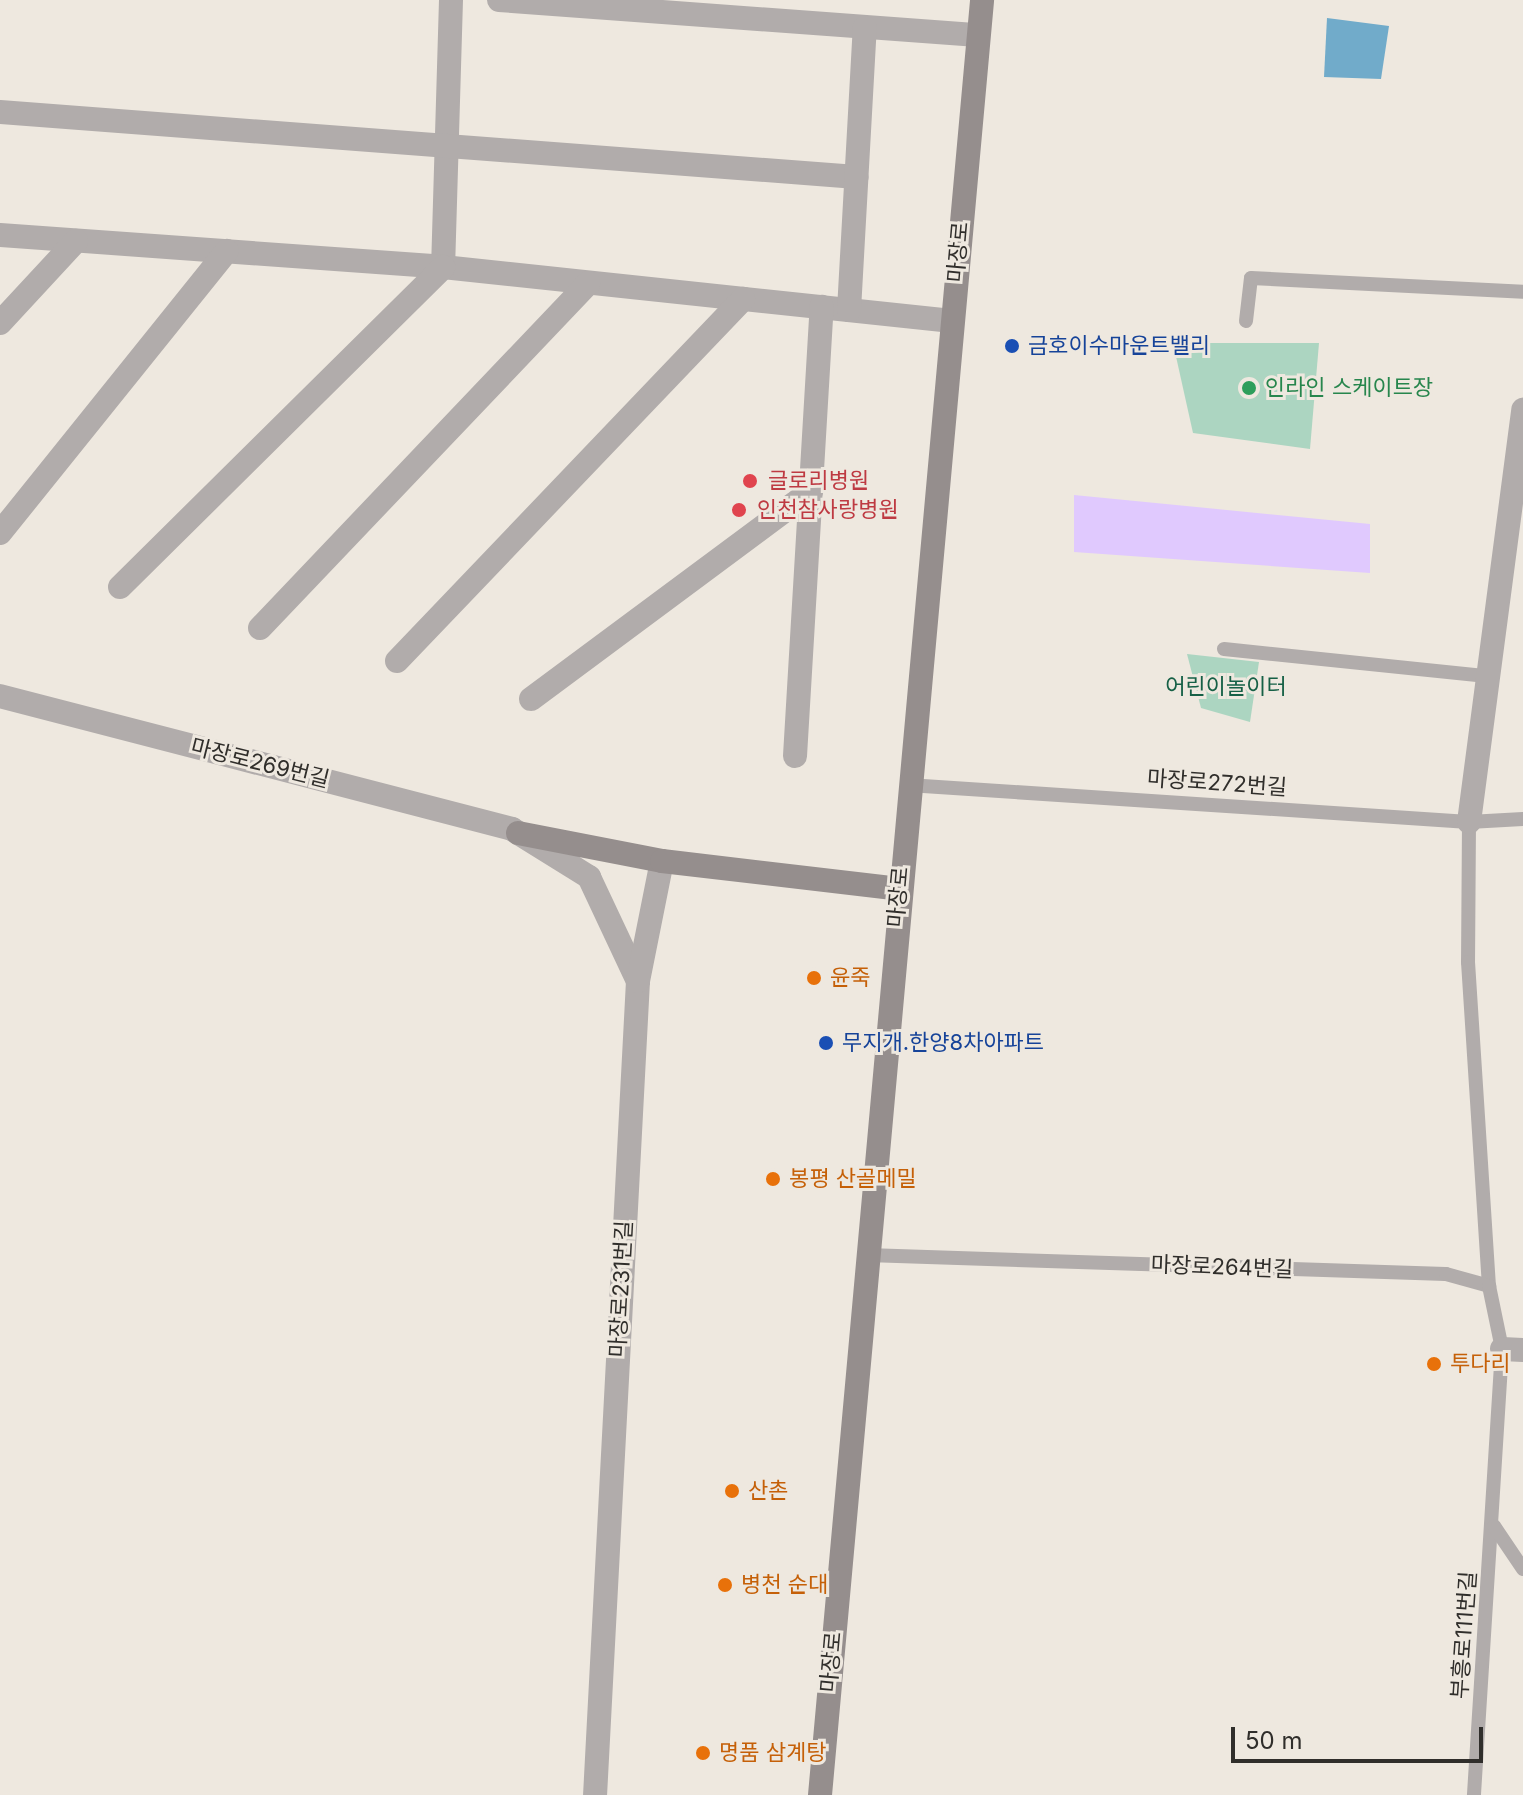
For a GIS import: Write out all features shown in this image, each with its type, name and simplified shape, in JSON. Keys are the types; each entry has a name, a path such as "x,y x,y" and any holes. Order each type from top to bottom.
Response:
{"main road":[{"name":"마장로","path":"820,1795 908,785 982,0"},
{"path":"518,833 662,861 899,889"}],"street":[{"path":"120,587 443,267 451,0"},
{"path":"499,0 597,4 978,35"},
{"path":"849,310 865,27"},
{"path":"0,112 857,177"},
{"path":"0,235 443,267 952,321"},
{"path":"0,323 76,241"},
{"path":"0,533 227,251"},
{"path":"260,628 588,283"},
{"path":"397,661 743,299"},
{"path":"795,756 822,307"},
{"path":"1469,822 1523,410"},
{"path":"531,699 811,491"},
{"name":"마장로269번길","path":"0,696 518,833"},
{"name":"마장로231번길","path":"518,833 589,877 638,981 595,1795"},
{"path":"638,981 662,861"}],"lane":[{"path":"1246,321 1251,278 1523,292"},
{"path":"1224,649 1487,676"},
{"name":"마장로272번길","path":"908,785 1469,822 1523,819"},
{"path":"1469,822 1468,962 1489,1286 1513,1350"},
{"name":"마장로264번길","path":"867,1255 1446,1274 1489,1286"},
{"name":"부흥로111번길","path":"1474,1795 1494,1526 1513,1350"},
{"path":"1494,1526 1523,1569"}],"green space":[{"name":"인라인 스케이트장","path":"1173,343 1319,343 1310,449 1193,433"},
{"name":"어린이놀이터","path":"1187,654 1259,662 1250,722 1201,708"}],"water":[{"path":"1327,18 1389,26 1381,79 1324,77"}],"building":[{"path":"1074,495 1370,524 1370,573 1074,552"}],"place":[{"name":"금호이수마운트밸리","path":"1012,346"},
{"name":"인라인 스케이트장","path":"1249,388"},
{"name":"글로리병원","path":"750,481"},
{"name":"인천참사랑병원","path":"739,510"},
{"name":"윤죽","path":"814,978"},
{"name":"무지개.한양8차아파트","path":"826,1043"},
{"name":"봉평 산골메밀","path":"773,1179"},
{"name":"투다리","path":"1434,1364"},
{"name":"산촌","path":"732,1491"},
{"name":"병천 순대","path":"725,1585"},
{"name":"명품 삼계탕","path":"703,1753"}]}
